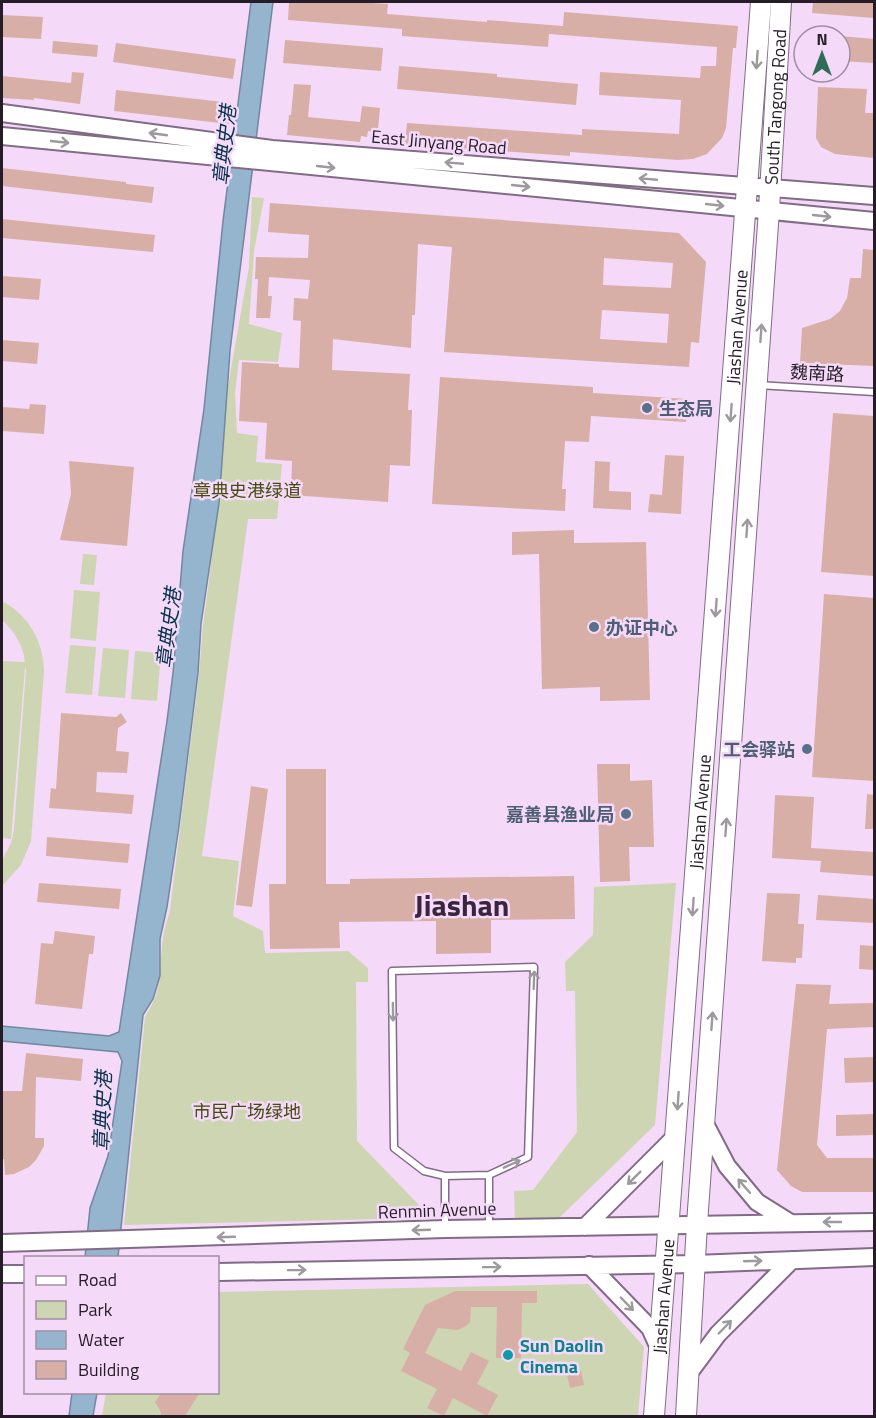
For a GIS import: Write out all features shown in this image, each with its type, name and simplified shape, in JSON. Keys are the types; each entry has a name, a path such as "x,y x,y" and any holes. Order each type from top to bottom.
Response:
{"main road":[{"name":"South Tangong Road","path":"747,208 761,2"},
{"name":"South Tangong Road","path":"769,210 781,2"},
{"name":"East Jinyang Road","path":"2,113 215,150"},
{"name":"East Jinyang Road","path":"2,136 270,155 874,221"},
{"name":"East Jinyang Road","path":"270,155 874,196"},
{"name":"Jiashan Avenue","path":"654,1416 747,208"},
{"name":"Jiashan Avenue","path":"686,1416 694,1264 769,210"},
{"path":"704,1122 727,1166 757,1202 789,1222"},
{"path":"585,1227 676,1137"},
{"name":"Renmin Avenue","path":"2,1244 445,1229 874,1222"},
{"path":"219,1272 694,1264 874,1257"},
{"path":"688,1373 718,1334 792,1260"},
{"path":"589,1265 650,1328 660,1348"},
{"path":"2,1274 24,1274"}],"lane":[{"name":"魏南路","path":"758,385 874,392"},
{"path":"534,967 528,1157 489,1175 445,1176 424,1171 394,1148 392,971 534,967"},
{"path":"489,1175 489,1228"},
{"path":"445,1176 445,1229"}],"green space":[{"name":"市民广场绿地","path":"252,197 264,198 254,251 249,324 282,333 278,362 239,360 235,393 237,433 258,436 256,462 282,464 277,519 248,519 202,856 239,861 233,916 263,931 265,953 348,951 368,968 368,982 356,982 357,1141 420,1206 420,1218 124,1225 145,1017 156,996 164,935 170,910 199,675 226,397 249,267"},
{"path":"83,554 97,555 94,585 80,584"},
{"path":"74,590 100,592 96,641 70,638"},
{"path":"2,601 20,614 33,630 41,649 44,671 31,841 21,865 2,886 2,860 11,843 14,830 26,670 25,667 11,839 2,838 2,661 25,662 18,639 2,620"},
{"path":"70,645 96,647 92,695 65,693"},
{"path":"103,648 129,650 125,698 98,696"},
{"path":"135,651 161,653 157,701 131,699"},
{"path":"676,883 655,1125 557,1220 515,1221 514,1191 533,1190 577,1132 575,991 566,991 565,962 593,935 594,887"},
{"path":"588,1284 644,1347 638,1416 102,1416 106,1394 219,1394 219,1292"}],"water":[{"path":"251,2 273,2 230,351 219,503 201,624 198,673 179,826 160,939 160,976 153,999 143,1015 118,1256 85,1256 90,1208 108,1156 122,1061 118,1052 2,1041 2,1026 109,1036 119,1032 167,721 183,551 204,409 223,221"},
{"path":"72,1394 97,1394 93,1416 69,1416"}],"building":[{"path":"289,2 388,4 387,14 487,22 487,20 563,26 564,12 738,26 736,48 733,48 726,128 722,138 707,154 693,159 678,160 570,152 570,156 405,144 407,123 582,135 582,129 679,134 681,100 599,95 600,72 700,78 701,66 716,66 717,47 549,34 548,47 402,36 402,29 288,20"},
{"path":"813,2 874,2 874,18 812,13"},
{"path":"2,15 43,17 41,39 2,37"},
{"path":"852,37 874,39 874,63 852,62"},
{"path":"285,40 383,48 381,71 283,63"},
{"path":"53,41 98,45 97,57 52,53"},
{"path":"116,43 236,59 233,79 113,62"},
{"path":"399,66 497,74 497,77 578,84 576,105 397,89"},
{"path":"72,72 84,73 80,104 34,98 34,100 2,98 2,76 71,83"},
{"path":"294,84 311,85 308,117 360,122 362,106 380,108 378,129 376,128 375,132 368,131 367,137 361,136 360,142 287,135"},
{"path":"818,87 867,89 865,113 874,113 874,158 835,154 821,147 816,138"},
{"path":"116,90 232,103 229,124 114,111"},
{"path":"2,168 154,187 152,203 2,186"},
{"path":"270,203 679,233 706,262 699,343 691,342 689,367 444,352 452,247 418,244 411,348 333,339 332,370 410,374 408,410 412,410 410,466 390,465 388,502 291,495 292,461 265,459 267,423 239,421 242,362 279,364 279,367 299,368 301,321 293,320 294,298 308,299 310,280 269,277 268,296 272,296 270,318 256,318 258,279 255,279 256,257 308,258 309,235 268,232","holes":["604,258 673,263 671,288 603,285","602,310 669,314 667,343 600,339"]},
{"path":"2,219 155,235 153,252 2,238"},
{"path":"863,249 874,250 874,366 800,363 802,328 830,319 840,311 847,298 850,278 861,278"},
{"path":"2,276 41,279 39,300 2,297"},
{"path":"2,340 39,343 37,364 2,361"},
{"path":"440,377 593,387 593,393 688,399 686,422 591,416 589,442 565,441 562,489 566,489 565,511 432,504"},
{"path":"30,404 46,405 44,434 2,431 2,407 29,409"},
{"path":"833,413 874,416 874,576 821,572"},
{"path":"665,455 684,456 681,514 648,512 650,494 662,495"},
{"path":"69,461 134,467 127,546 60,540 71,494"},
{"path":"595,461 610,462 609,491 631,492 631,510 593,508"},
{"name":"办证中心","path":"574,530 574,543 646,542 650,700 600,701 600,687 542,689 539,554 512,555 512,532"},
{"path":"824,594 874,598 874,781 812,777"},
{"path":"61,713 116,717 121,713 127,722 118,728 116,751 129,752 127,773 97,772 96,792 134,795 132,814 49,808 51,788 56,789"},
{"name":"嘉善县渔业局","path":"597,764 630,764 630,781 652,780 654,847 629,847 630,881 600,882"},
{"path":"286,769 326,769 326,884 350,884 350,879 574,876 575,919 491,920 491,953 436,954 436,921 339,922 340,948 270,949 269,884 286,884"},
{"path":"251,786 268,789 252,907 236,905"},
{"path":"867,794 874,795 874,829 865,829"},
{"path":"775,795 814,797 811,848 874,852 874,876 820,872 821,861 772,858"},
{"path":"47,837 130,844 128,863 46,856"},
{"path":"39,883 121,889 119,909 37,902"},
{"path":"767,893 800,894 798,924 804,924 802,958 796,958 796,963 762,961"},
{"path":"818,895 874,899 874,923 816,920"},
{"path":"55,931 95,936 93,954 89,954 82,1009 35,1004 41,943 53,944"},
{"path":"860,945 874,946 874,970 859,969"},
{"path":"796,984 831,985 829,1004 874,1003 874,1027 827,1029 817,1145 827,1158 874,1158 874,1192 802,1192 791,1186 777,1170"},
{"path":"26,1053 83,1059 81,1081 36,1077 35,1138 44,1138 44,1146 29,1167 14,1174 5,1175 4,1159 2,1159 2,1091 22,1091"},
{"path":"874,1057 874,1082 845,1083 844,1058"},
{"path":"874,1114 874,1135 836,1136 836,1115"},
{"name":"Sun Daolin Cinema","path":"455,1291 537,1291 537,1303 522,1303 521,1358 496,1358 497,1307 471,1307 470,1322 466,1326 458,1330 438,1328 425,1353 461,1371 471,1352 489,1361 477,1384 498,1395 487,1416 453,1398 444,1416 427,1408 437,1389 401,1371 410,1353 403,1349 425,1305"},
{"path":"581,1371 584,1385 570,1388 567,1374"},
{"path":"161,1394 199,1394 185,1416 161,1416 155,1402"}],"place":[{"name":"生态局","path":"647,408"},
{"name":"办证中心","path":"594,627"},
{"name":"工会驿站","path":"807,749"},
{"name":"嘉善县渔业局","path":"626,814"},
{"name":"Sun Daolin Cinema","path":"508,1355"}],"district":[{"name":"Jiashan","path":"462,905"}],"water label":[{"name":"章典史港","path":"224,145"},
{"name":"章典史港","path":"168,628"},
{"name":"章典史港","path":"102,1111"}],"park label":[{"name":"章典史港绿道","path":"247,490"}]}
